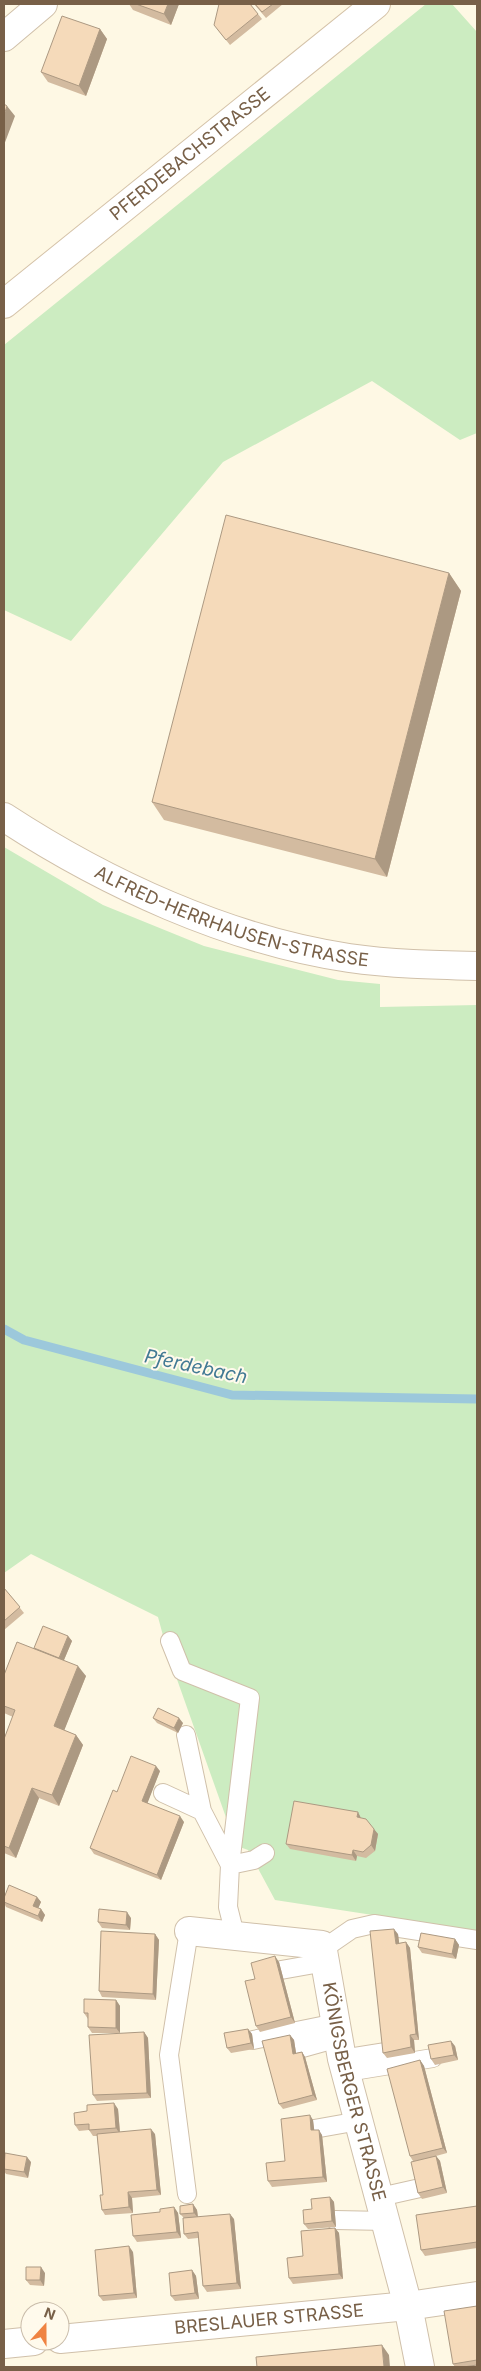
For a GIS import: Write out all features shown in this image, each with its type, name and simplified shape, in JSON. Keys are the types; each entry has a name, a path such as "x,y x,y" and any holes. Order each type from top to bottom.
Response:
{"street":[{"path":"4,37 43,4"},
{"name":"PFERDEBACHSTRASSE","path":"4,304 376,4"},
{"name":"ALFRED-HERRHAUSEN-STRASSE","path":"4,817 48,846 113,880 210,921 282,943 348,957 414,965 477,966"},
{"path":"189,1932 236,1935 322,1945 324,1955"},
{"name":"KÖNIGSBERGER STRASSE","path":"324,1955 341,2048 408,2306 420,2367"},
{"name":"BRESLAUER STRASSE","path":"70,2338 408,2306 477,2296"},
{"path":"4,2344 20,2342"}],"lane":[{"path":"170,1641 182,1671 250,1698 230,1865 228,1907 236,1935"},
{"path":"186,1735 202,1811 230,1865"},
{"path":"163,1793 202,1811"},
{"path":"230,1865 254,1860 265,1853"},
{"path":"281,1970 324,1955 352,1929 374,1924 477,1940"},
{"path":"187,2194 169,2055 189,1932"},
{"path":"253,2040 386,2052"},
{"path":"295,2050 341,2048 434,2058"},
{"path":"314,2129 359,2121"},
{"path":"335,2220 383,2209 420,2188"}],"green space":[{"path":"426,4 452,4 477,32 477,433 460,440 372,381 223,462 71,641 4,610 4,345"},
{"path":"4,847 103,905 204,946 338,980 380,984 380,1007 477,1005 477,1931 275,1900 248,1850 237,1846 234,1840 168,1654 158,1617 31,1554 4,1573"}],"building":[{"path":"136,4 168,4 164,14"},
{"path":"219,4 250,4 258,14 226,40 214,25"},
{"path":"255,4 273,4 262,12"},
{"path":"62,16 100,29 79,86 41,72"},
{"path":"4,104 7,106 4,115"},
{"path":"226,515 449,573 375,859 152,802"},
{"path":"4,1588 20,1607 4,1621"},
{"path":"43,1626 68,1636 59,1658 34,1648"},
{"path":"17,1642 78,1666 54,1726 76,1735 52,1795 32,1788 9,1848 4,1846 4,1739 15,1710 4,1706 4,1675"},
{"path":"158,1708 179,1718 174,1728 153,1718"},
{"path":"131,1756 156,1766 142,1801 180,1816 157,1875 90,1848 113,1790 117,1792"},
{"path":"294,1801 358,1812 357,1817 366,1819 374,1829 371,1845 363,1852 353,1850 352,1855 286,1844"},
{"path":"9,1885 37,1897 33,1906 41,1909 38,1916 4,1902"},
{"path":"99,1909 127,1912 126,1925 98,1922"},
{"path":"394,1929 396,1944 406,1942 416,2034 410,2035 411,2047 383,2053 370,1931"},
{"path":"101,1931 155,1934 153,1994 99,1991"},
{"path":"421,1933 455,1939 452,1954 418,1947"},
{"path":"275,1956 291,2017 256,2026 245,1981 255,1979 251,1963"},
{"path":"84,1999 116,2000 116,2028 88,2027 88,2013 84,2013"},
{"path":"248,2029 251,2043 227,2048 224,2033"},
{"path":"144,2032 147,2093 93,2095 89,2035"},
{"path":"290,2035 293,2054 302,2052 313,2095 279,2104 262,2041"},
{"path":"451,2041 454,2055 431,2059 428,2045"},
{"path":"420,2060 443,2148 410,2156 387,2069"},
{"path":"114,2103 116,2128 89,2130 89,2124 75,2125 74,2113 87,2111 87,2105"},
{"path":"310,2115 311,2130 319,2130 323,2177 268,2181 266,2163 285,2161 281,2119"},
{"path":"151,2129 157,2190 128,2192 129,2207 102,2210 100,2195 103,2195 97,2134"},
{"path":"5,2153 27,2157 24,2172 4,2169"},
{"path":"436,2156 443,2187 418,2193 411,2162"},
{"path":"330,2197 332,2221 304,2224 303,2210 312,2209 311,2199"},
{"path":"193,2204 194,2213 180,2214 180,2206"},
{"path":"477,2206 477,2242 421,2250 416,2215"},
{"path":"174,2207 177,2232 133,2236 131,2215 160,2212 160,2209"},
{"path":"230,2214 237,2283 203,2286 198,2232 184,2234 183,2218"},
{"path":"335,2228 339,2274 289,2278 287,2258 303,2256 301,2231"},
{"path":"129,2246 134,2293 99,2296 95,2250"},
{"path":"26,2267 41,2267 40,2280 26,2280"},
{"path":"192,2270 195,2293 171,2296 169,2273"},
{"path":"477,2306 477,2360 453,2364 444,2311"},
{"path":"382,2345 384,2367 257,2367 256,2357"}],"waterway":[{"name":"Pferdebach","path":"4,1329 24,1340 232,1395 477,1399"}]}
